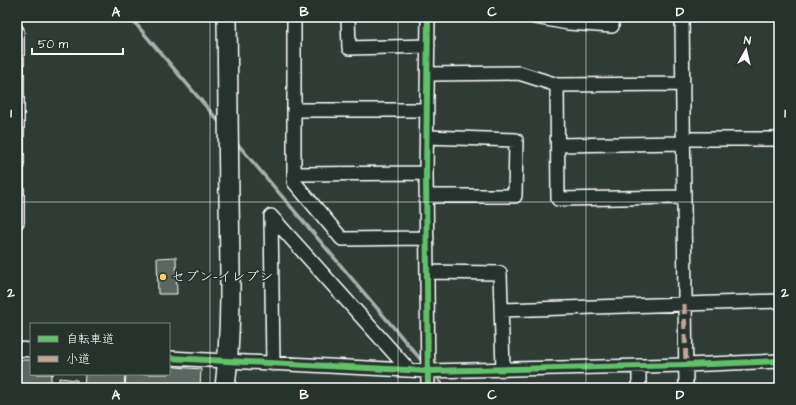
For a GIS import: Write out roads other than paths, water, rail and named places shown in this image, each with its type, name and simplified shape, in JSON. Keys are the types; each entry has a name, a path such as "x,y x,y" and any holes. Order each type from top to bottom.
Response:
{"street":[{"path":"225,388 228,362 230,276 227,17"},
{"path":"294,17 294,182 342,239 427,238"},
{"path":"348,17 349,48 428,46"},
{"path":"428,388 426,173 428,17 431,17"},
{"path":"535,17 612,26 612,17"},
{"path":"682,17 686,388"},
{"path":"17,32 17,222"},
{"path":"428,74 519,73 557,84 682,84"},
{"path":"557,84 558,199 684,197"},
{"path":"294,110 427,110"},
{"path":"426,196 515,196 516,140 427,137"},
{"path":"558,145 779,139"},
{"path":"294,174 426,173"},
{"path":"273,364 271,216 409,370"},
{"path":"427,272 500,273 502,369"},
{"path":"501,310 779,300"},
{"path":"17,349 30,350"},
{"path":"170,358 428,371 686,365 779,361"},
{"path":"639,366 639,388"}],"waterway":[{"path":"130,17 221,124"},
{"path":"235,141 422,361"},
{"path":"439,380 445,388"}],"place":[{"name":"セブン-イレブン","path":"163,277"}]}
